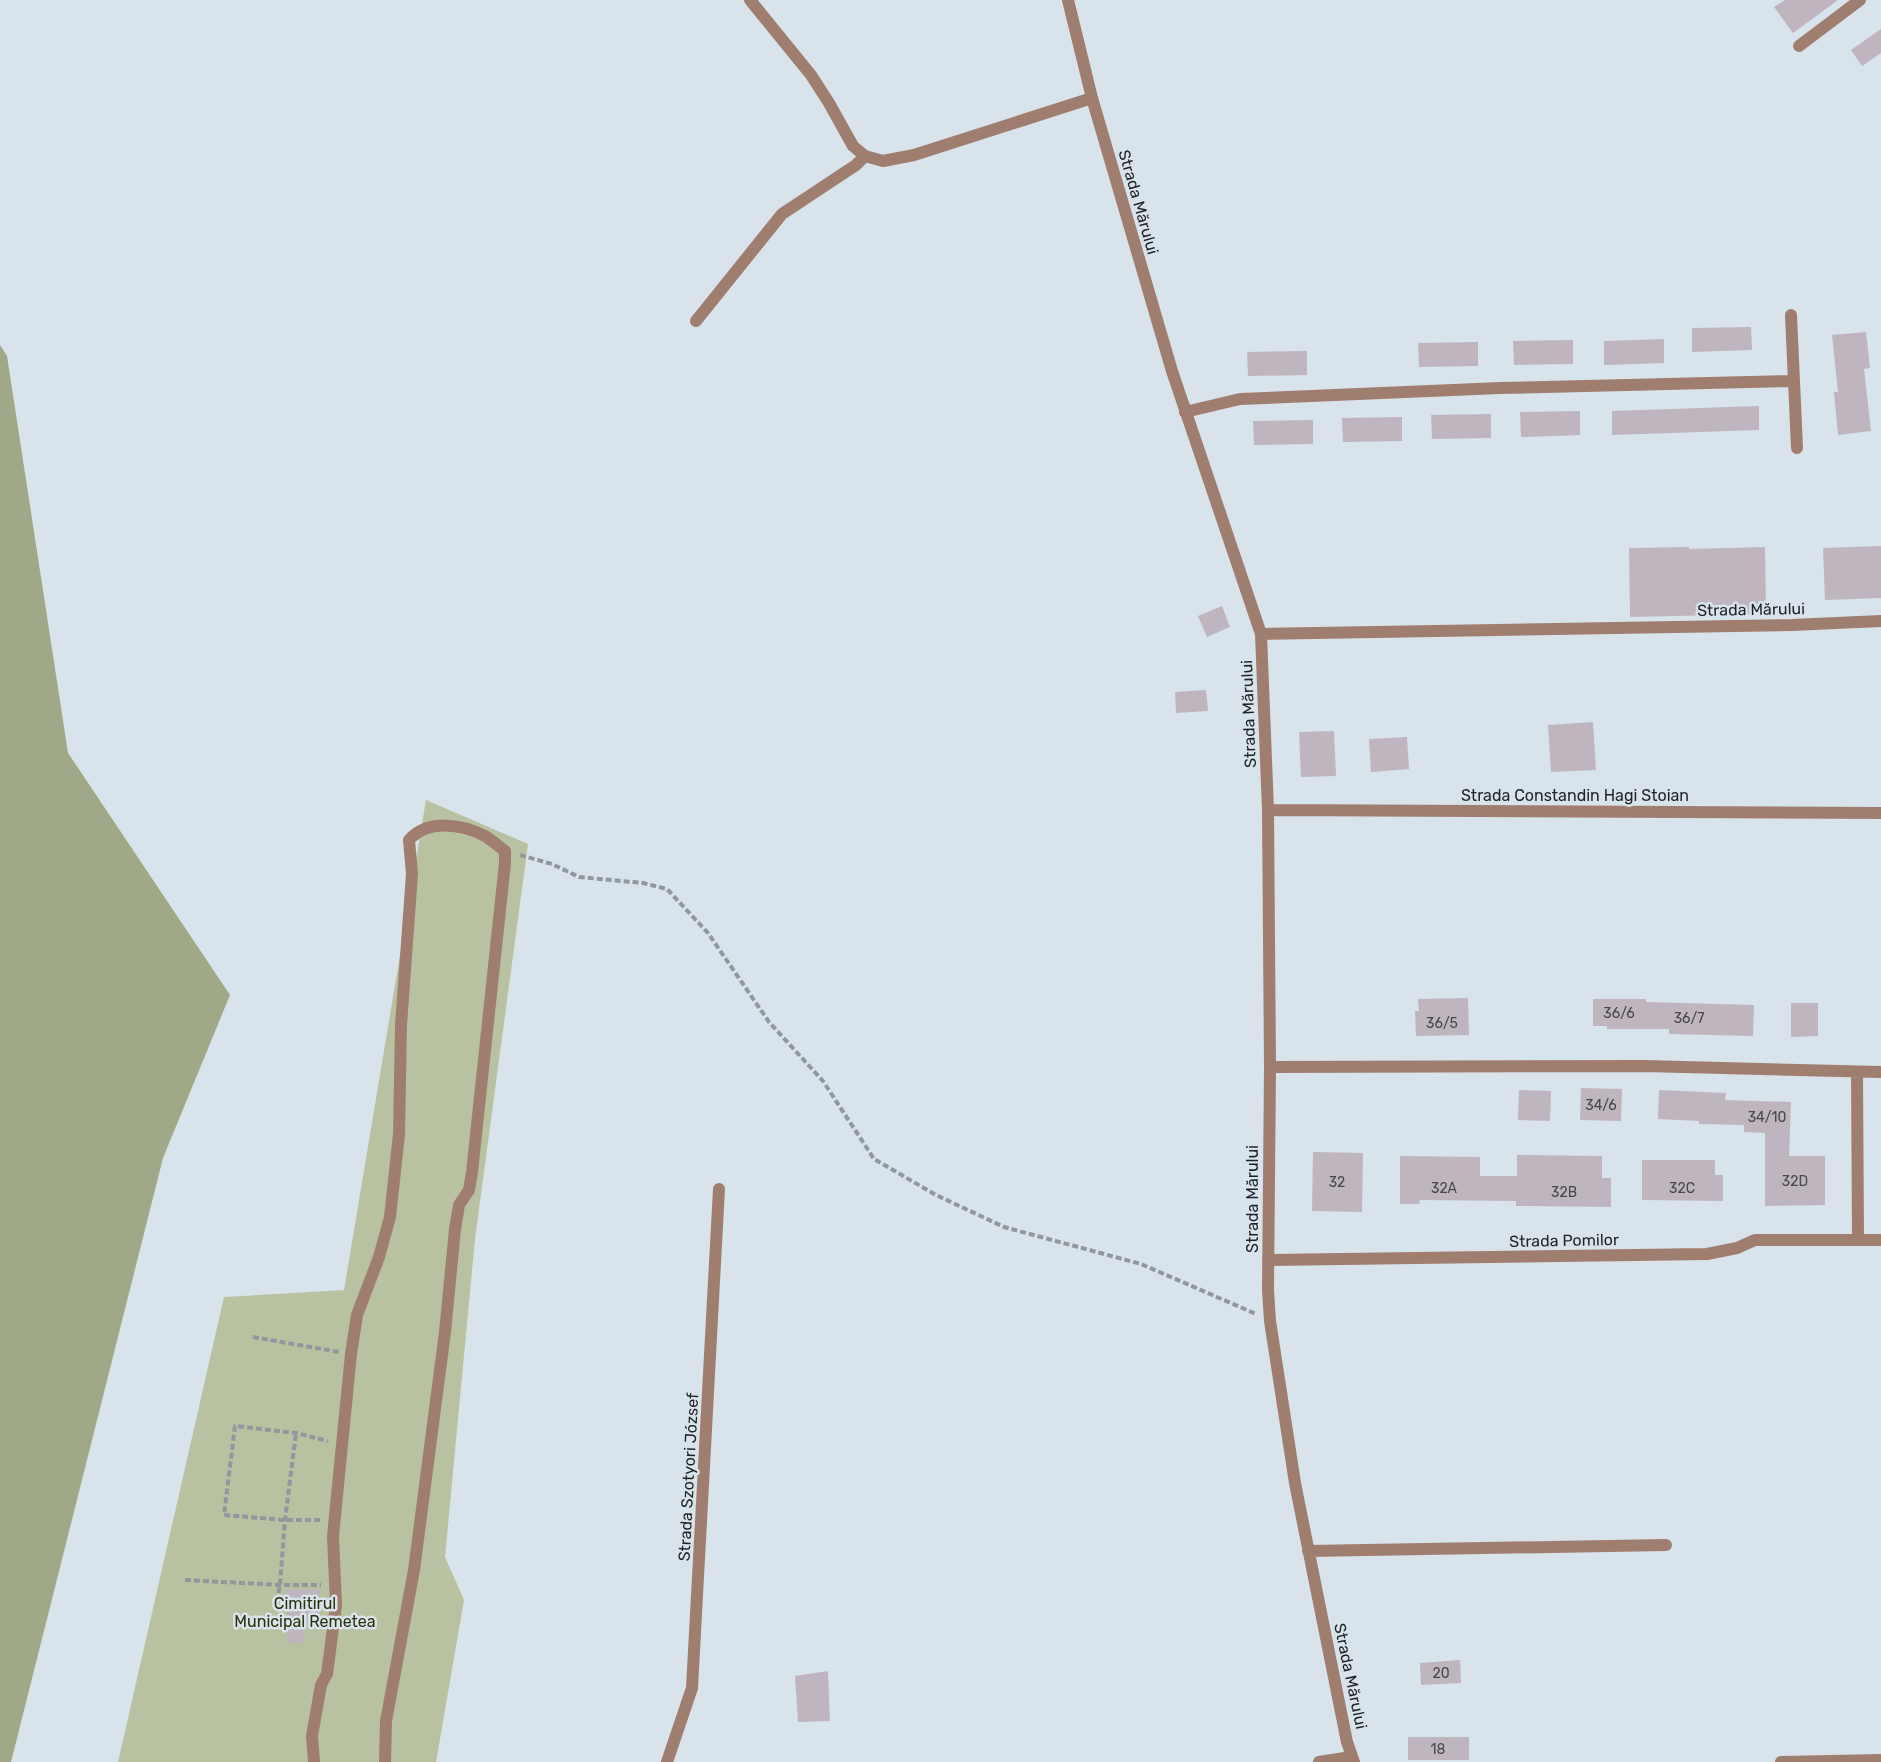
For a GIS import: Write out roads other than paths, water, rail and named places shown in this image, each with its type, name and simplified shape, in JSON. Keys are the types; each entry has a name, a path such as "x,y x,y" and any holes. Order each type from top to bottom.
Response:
{"street":[{"path":"750,0 811,75 853,146 865,156 883,161 914,155 1092,98"},
{"name":"Strada Mărului","path":"1068,0 1092,98 1185,412 1261,634 1268,810 1270,1067 1268,1290 1270,1321 1295,1484 1353,1760"},
{"path":"1799,46 1860,0"},
{"path":"696,321 782,214 856,165 865,156"},
{"path":"1791,315 1797,448"},
{"path":"1185,412 1240,399 1500,388 1793,381"},
{"name":"Strada Mărului","path":"1261,634 1780,626 1881,621"},
{"name":"Strada Constandin Hagi Stoian","path":"1268,810 1881,813"},
{"path":"314,1762 312,1736 321,1685 327,1674 336,1605 333,1536 351,1354 357,1314 379,1257 390,1218 399,1134 401,1025 412,874 409,840 417,831 432,826 459,826 487,837 505,851 472,1172 469,1190 459,1205 455,1229 445,1332 414,1570 386,1721 385,1762"},
{"path":"1270,1067 1644,1066 1881,1072"},
{"path":"1857,1072 1858,1240"},
{"name":"Strada Szotyori József","path":"668,1762 678,1725 693,1688 719,1189"},
{"name":"Strada Pomilor","path":"1269,1260 1707,1254 1737,1248 1755,1240 1881,1240"},
{"path":"1308,1551 1666,1545"},
{"path":"1319,1762 1353,1760"},
{"path":"1781,1762 1881,1760"}],"park label":[{"name":"Cimitirul Municipal Remetea","path":"305,1612"}]}
